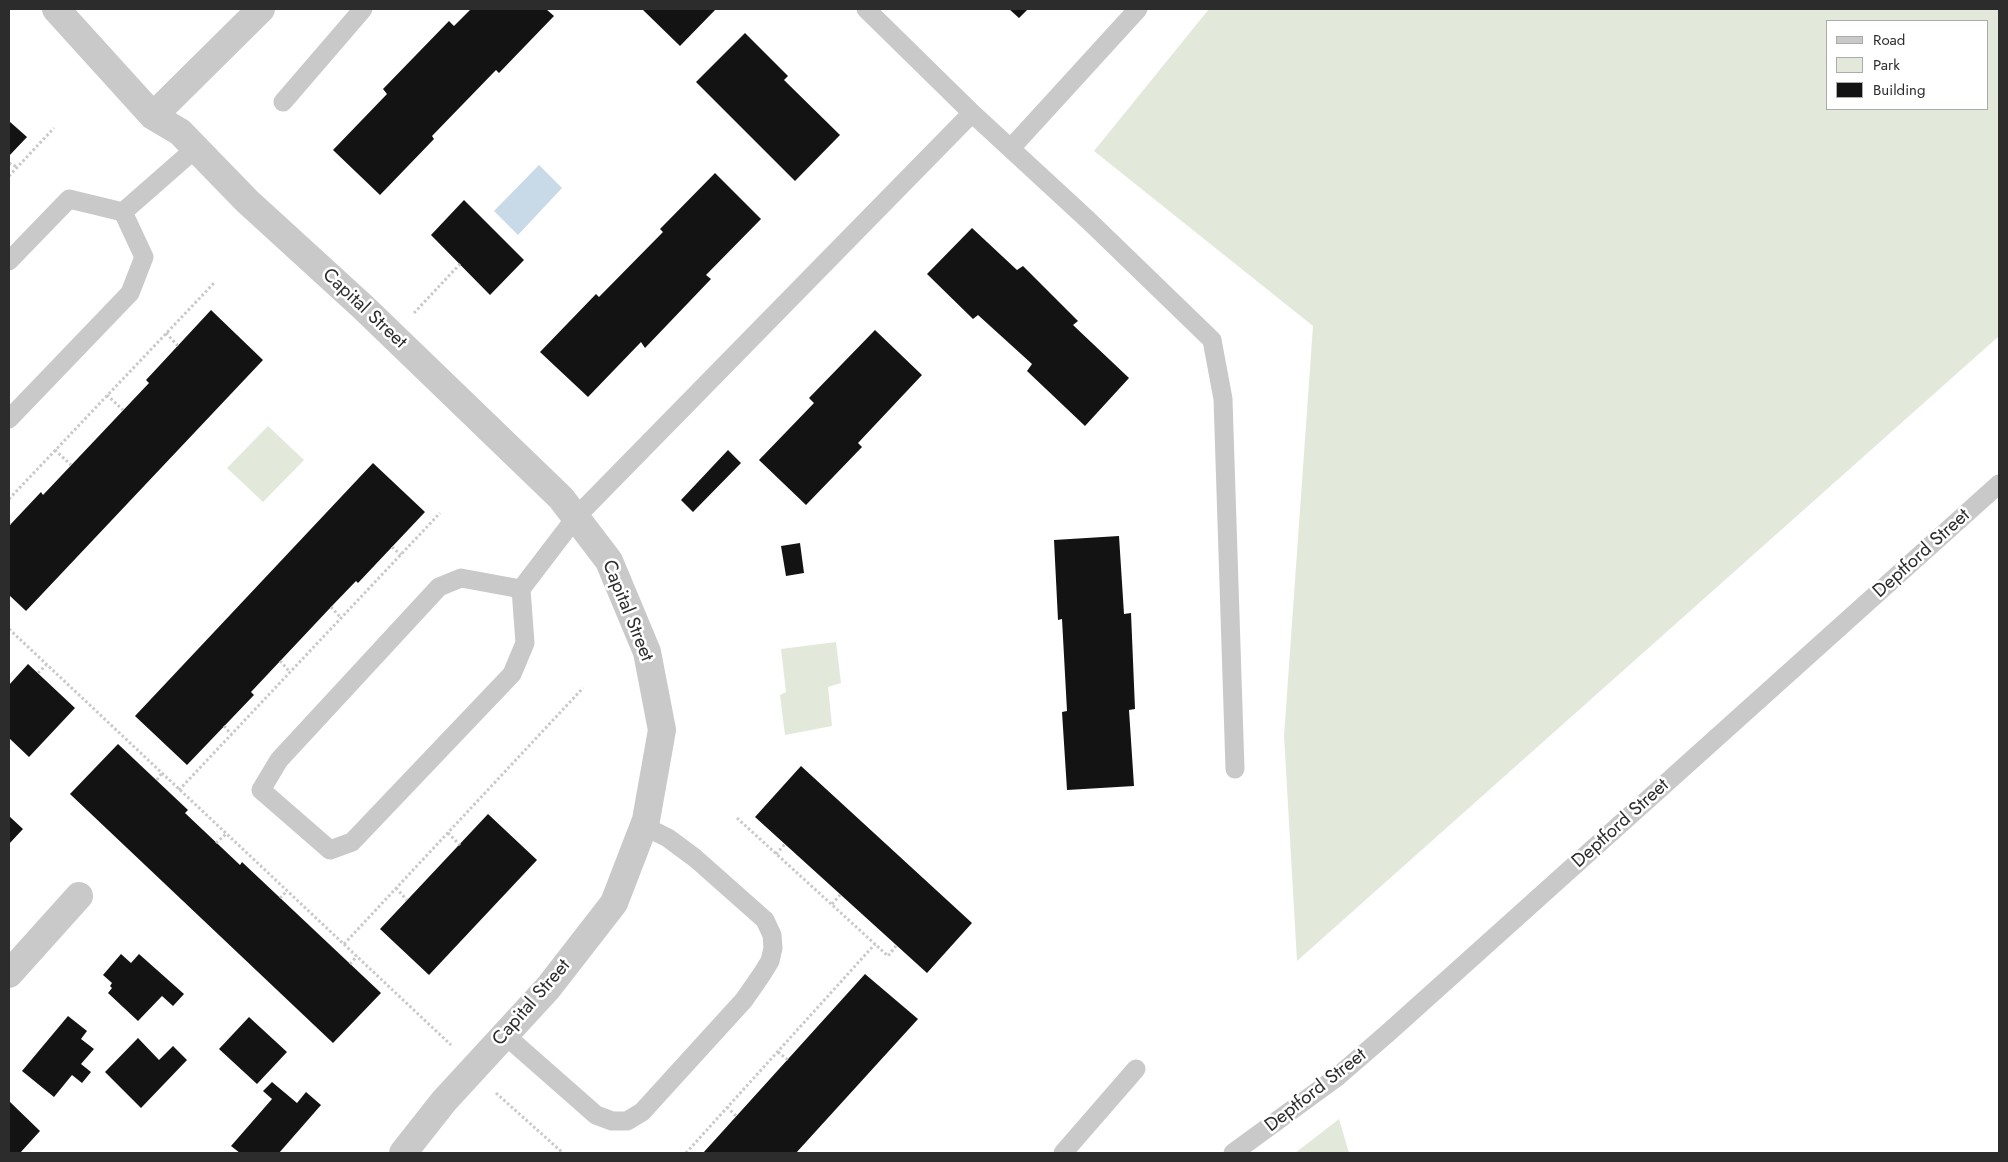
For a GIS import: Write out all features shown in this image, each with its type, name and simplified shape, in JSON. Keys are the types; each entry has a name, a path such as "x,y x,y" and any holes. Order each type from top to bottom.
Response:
{"street":[{"name":"Capital Street","path":"56,9 153,116 180,132 247,201 393,336 561,498 609,561 647,652 662,730 644,826 614,903 548,988 444,1102 403,1153"},
{"path":"153,116 261,9"},
{"path":"9,974 79,896"}],"lane":[{"path":"283,102 363,9"},
{"path":"866,9 972,113 1088,220 1212,340 1223,399 1235,769"},
{"path":"1011,148 1138,9"},
{"path":"521,589 461,578 439,587 279,760 262,790 330,850 352,842 512,674 525,643 521,589 576,517 972,113"},
{"path":"124,212 196,148"},
{"path":"9,261 69,199 124,212"},
{"path":"9,419 130,293 144,256 124,212"},
{"name":"Deptford Street","path":"1233,1153 1336,1078 1390,1032 1999,484"},
{"path":"505,1035 596,1115 612,1122 627,1121 642,1112 744,1000 762,974 770,961 773,948 772,935 764,920 696,858 668,838 644,826"},
{"path":"1063,1153 1136,1069"}],"path":[{"path":"9,176 54,128"},
{"path":"9,163 17,167"},
{"path":"393,336 460,264"},
{"path":"9,499 214,283"},
{"path":"166,333 178,346"},
{"path":"107,395 123,410"},
{"path":"55,450 71,465"},
{"path":"179,790 440,513"},
{"path":"392,547 401,555"},
{"path":"331,607 341,618"},
{"path":"9,629 457,1051"},
{"path":"280,661 290,672"},
{"path":"38,673 46,665"},
{"path":"344,944 583,688"},
{"path":"224,726 231,734"},
{"path":"157,780 162,773"},
{"path":"737,818 888,956 896,946"},
{"path":"448,833 460,844"},
{"path":"216,843 226,834"},
{"path":"776,854 785,844"},
{"path":"396,888 407,900"},
{"path":"280,898 287,891"},
{"path":"832,904 840,895"},
{"path":"686,1153 875,944"},
{"path":"350,964 357,956"},
{"path":"778,1052 788,1060"},
{"path":"490,1088 563,1153"},
{"path":"727,1107 736,1116"}],"green space":[{"path":"1209,9 1999,9 1999,336 1297,961 1284,736 1313,326 1094,151"},
{"path":"268,426 304,460 263,502 227,468"},
{"path":"836,642 841,683 828,687 832,726 785,735 780,695 786,692 781,649"},
{"path":"1339,1119 1349,1153 1295,1153"}],"water":[{"path":"539,165 562,188 518,235 494,211"}],"building":[{"path":"471,9 546,9 554,16 499,73 496,70 432,136 434,139 380,195 333,150 387,94 383,89 449,21 454,26"},
{"path":"642,9 716,9 680,46"},
{"path":"1009,9 1028,9 1019,18"},
{"path":"745,33 788,76 784,80 840,135 795,181 696,82"},
{"path":"9,121 27,137 9,156"},
{"path":"715,173 761,219 706,275 711,279 645,348 641,342 588,397 540,352 596,294 599,297 663,232 660,229"},
{"path":"464,200 524,260 490,295 431,235"},
{"path":"972,228 1017,270 1023,266 1078,321 1073,325 1129,378 1085,426 1027,371 1032,364 978,315 973,319 927,274"},
{"path":"211,310 263,360 26,611 9,595 9,526 41,492 43,495 149,383 146,380"},
{"path":"875,330 922,375 858,443 862,447 806,505 759,460 814,403 809,398"},
{"path":"728,450 741,463 693,512 681,500"},
{"path":"373,463 425,512 358,583 356,581 251,692 254,695 187,765 135,716"},
{"path":"1119,536 1124,614 1131,613 1135,709 1129,710 1134,786 1067,790 1062,712 1067,711 1062,619 1058,620 1054,540"},
{"path":"800,543 804,573 786,576 781,546"},
{"path":"28,664 75,708 29,757 9,738 9,685"},
{"path":"118,744 188,810 185,813 240,865 242,862 381,993 333,1043 70,794"},
{"path":"801,766 972,923 927,973 755,817"},
{"path":"488,814 537,860 429,975 380,929"},
{"path":"9,816 23,829 9,844"},
{"path":"121,954 131,963 139,954 184,994 173,1006 162,996 138,1021 108,993 112,988 110,986 112,983 103,975"},
{"path":"865,974 918,1019 796,1153 703,1153"},
{"path":"68,1016 87,1031 81,1039 94,1049 81,1064 91,1072 82,1083 72,1075 54,1097 22,1071"},
{"path":"249,1017 287,1052 257,1084 219,1049"},
{"path":"138,1038 159,1060 173,1046 187,1060 141,1108 105,1072"},
{"path":"272,1082 297,1103 306,1092 321,1105 279,1153 240,1153 231,1146 272,1099 263,1091"},
{"path":"9,1101 40,1131 20,1153 9,1153"}]}
